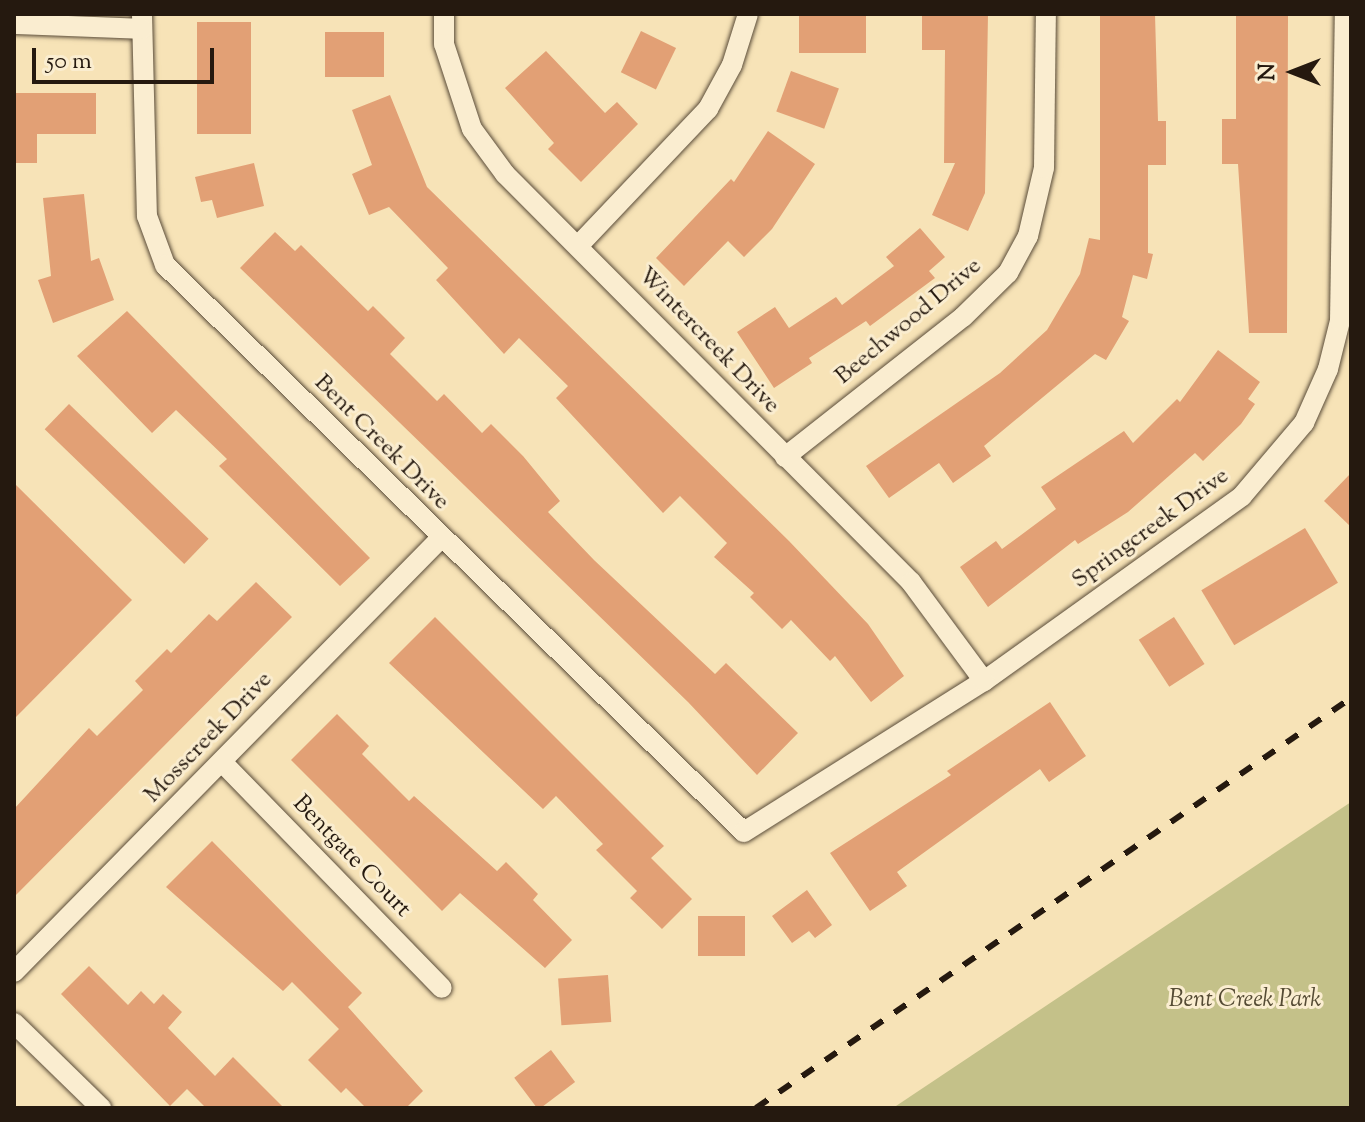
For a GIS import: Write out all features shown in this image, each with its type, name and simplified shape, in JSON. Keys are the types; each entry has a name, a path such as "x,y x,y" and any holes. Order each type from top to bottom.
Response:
{"street":[{"name":"Wintercreek Drive","path":"444,14 444,44 472,129 505,174 911,582 984,681"},
{"path":"578,246 708,109 732,65 748,14"},
{"name":"Beechwood Drive","path":"785,457 963,317 1008,273 1028,236 1044,168 1046,14"},
{"name":"Springcreek Drive","path":"744,832 984,681 1242,496 1304,423 1328,369 1340,321 1345,14"},
{"path":"14,24 142,21"},
{"name":"Bent Creek Drive","path":"142,21 147,216 165,265 440,539 744,832"},
{"name":"Mosscreek Drive","path":"14,972 440,539"},
{"name":"Bentgate Court","path":"222,762 442,988"},
{"path":"14,1023 101,1108"}],"green space":[{"name":"Bent Creek Park","path":"1351,802 1351,1108 893,1108"}],"building":[{"path":"799,14 866,14 866,53 799,53"},
{"path":"922,14 988,14 985,193 968,231 932,215 955,163 944,163 945,50 922,50"},
{"path":"1100,14 1155,14 1158,121 1166,121 1166,165 1148,165 1148,253 1153,254 1147,279 1133,275 1122,317 1129,321 1106,360 1095,354 984,446 991,456 953,483 939,463 889,498 866,466 1000,373 1047,330 1080,274 1089,238 1100,240"},
{"path":"1236,14 1288,14 1287,333 1249,333 1238,164 1222,164 1222,119 1236,119"},
{"path":"197,22 251,22 251,134 197,134"},
{"path":"641,31 676,48 656,89 621,72"},
{"path":"325,32 384,32 384,77 325,77"},
{"path":"546,51 605,113 617,102 638,124 581,182 548,149 554,143 505,88"},
{"path":"791,71 839,88 824,129 776,111"},
{"path":"14,93 96,93 96,134 37,134 37,163 14,163"},
{"path":"390,95 427,187 789,541 868,624 904,676 871,702 835,656 830,661 791,620 782,629 750,597 754,593 714,557 727,543 680,496 663,513 556,398 568,386 519,338 504,354 436,280 448,268 389,207 369,215 352,174 372,165 352,110"},
{"path":"768,131 815,164 772,229 744,257 728,241 684,286 656,258 731,179 734,182"},
{"path":"254,163 264,206 217,218 212,200 201,202 195,177"},
{"path":"84,194 91,261 99,258 114,300 53,323 38,280 51,276 43,198"},
{"path":"920,228 945,257 929,271 935,278 870,326 866,321 809,358 812,363 774,388 737,332 775,307 789,328 836,297 842,305 894,266 886,257"},
{"path":"275,232 295,251 301,245 368,311 373,306 405,338 390,354 437,401 444,394 482,433 491,424 523,456 560,501 548,512 594,560 715,674 726,663 798,733 757,775 688,702 240,268"},
{"path":"127,311 370,558 340,586 219,466 227,459 176,410 152,433 77,356"},
{"path":"1218,350 1260,382 1248,399 1255,404 1241,424 1203,461 1195,453 1128,512 1078,544 1075,540 988,607 960,567 996,541 1002,549 1056,509 1041,487 1124,431 1133,443 1177,399 1180,402"},
{"path":"69,404 209,539 184,564 45,429"},
{"path":"1351,473 1351,527 1324,501"},
{"path":"14,483 132,600 14,719"},
{"path":"1305,528 1338,583 1234,645 1201,590"},
{"path":"256,582 292,617 14,897 14,809 89,728 97,736 143,690 135,681 167,649 171,653 209,614 217,621"},
{"path":"435,617 664,846 651,858 692,899 662,929 630,898 637,891 596,850 603,844 556,796 543,809 389,663"},
{"path":"1174,617 1204,664 1169,687 1139,640"},
{"path":"1050,702 1086,756 1049,782 1040,769 897,872 907,886 870,911 830,853 951,775 947,771"},
{"path":"337,714 369,746 362,754 409,801 414,796 497,871 506,862 538,894 533,900 572,940 545,968 460,893 442,911 291,760"},
{"path":"212,841 362,993 348,1007 423,1091 406,1108 366,1108 346,1088 341,1093 308,1060 339,1029 292,982 283,991 166,887"},
{"path":"807,890 832,925 815,938 809,931 792,943 772,916"},
{"path":"698,916 745,916 745,956 698,956"},
{"path":"89,966 128,1005 141,991 154,1004 163,994 182,1012 168,1028 215,1076 233,1057 284,1108 206,1108 187,1089 170,1106 61,994"},
{"path":"608,975 611,1022 561,1025 558,978"},
{"path":"551,1050 575,1082 537,1108 514,1078"}],"railway":[{"path":"756,1108 1351,698"}]}
